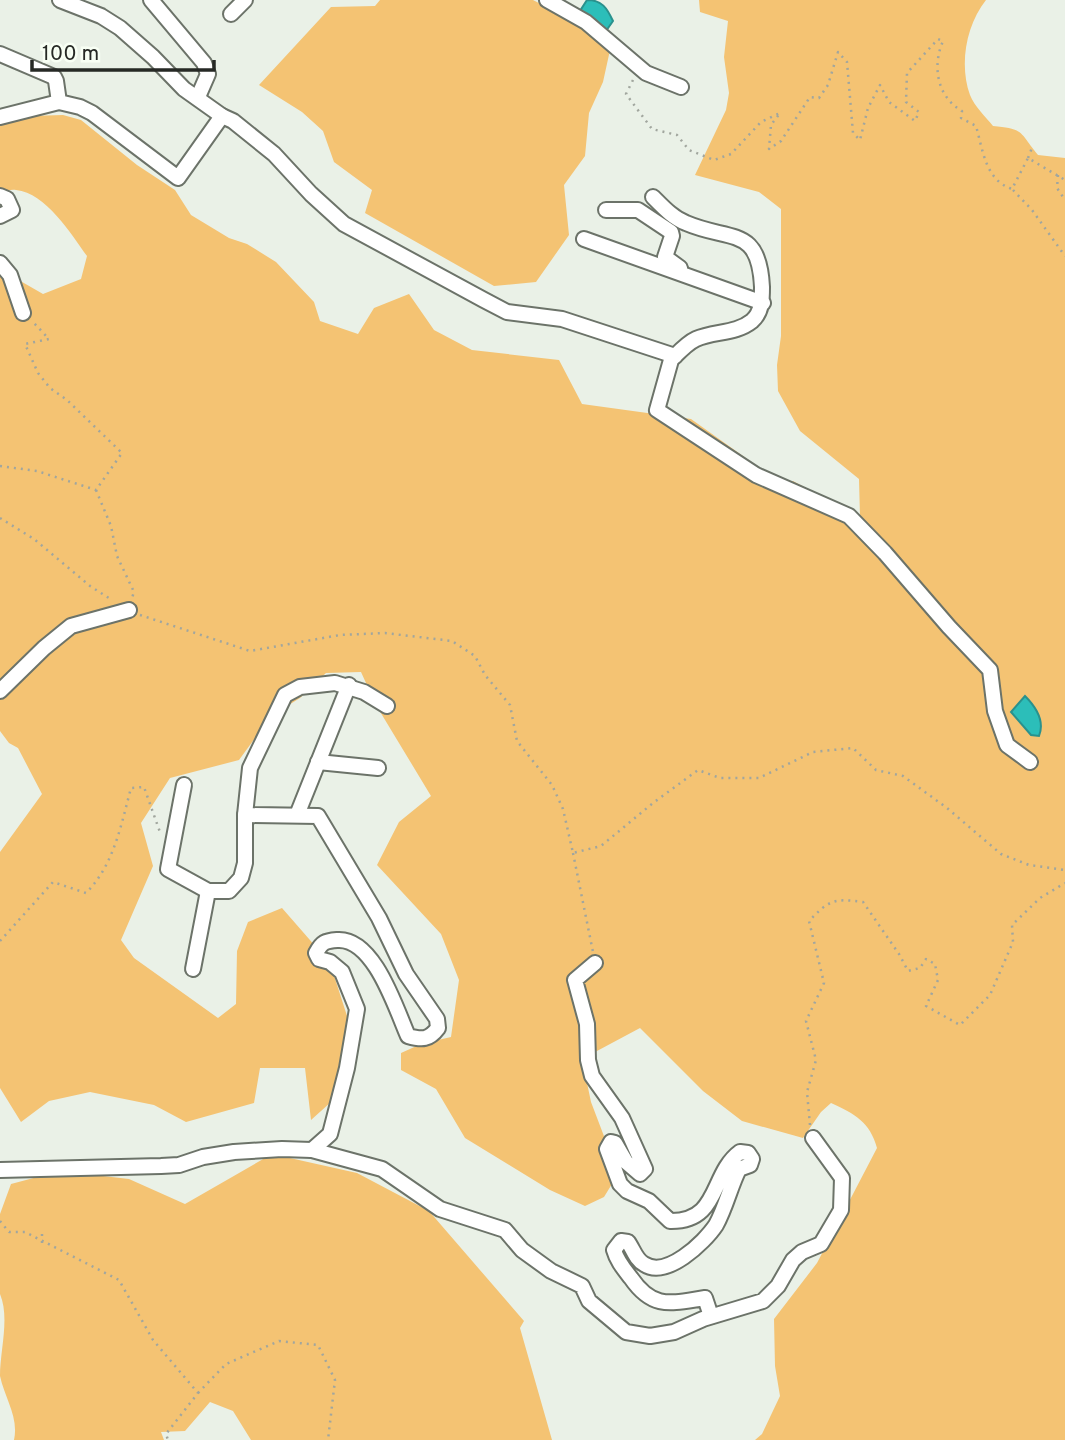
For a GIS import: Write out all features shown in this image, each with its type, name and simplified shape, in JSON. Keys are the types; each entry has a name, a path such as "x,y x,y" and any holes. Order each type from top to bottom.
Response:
{"street":[{"path":"60,0 101,16 120,28 184,89 233,121 274,154 311,194 344,224 507,313 562,319 675,356"},
{"path":"151,0 204,63 208,74 198,97"},
{"path":"231,14 245,0"},
{"path":"547,0 586,22 646,73 681,87"},
{"path":"0,54 54,77 59,102"},
{"path":"0,117 59,102 80,107 92,113 177,178 222,116"},
{"path":"0,196 7,199 12,211 0,216"},
{"path":"653,197 671,215 686,223 743,239 760,262 762,303 757,317 745,327 695,340 671,360 657,410 756,475 849,516 886,553 948,627 990,670 995,711 1007,745 1030,762"},
{"path":"606,210 638,210 671,232 665,257 679,266 679,273"},
{"path":"584,239 762,303"},
{"path":"0,263 10,275 23,313"},
{"path":"0,691 71,626 129,610"},
{"path":"184,785 168,869 208,891 229,891 241,878 244,863 250,768 285,695 300,688 335,683 349,685 387,706"},
{"path":"297,815 349,685"},
{"path":"318,762 378,768"},
{"path":"245,815 317,816 379,919 406,974 437,1019 438,1028 431,1037 421,1039 408,1036 375,963 360,948 343,939 324,941 316,953 318,959 330,962 342,972 357,1009 347,1068 330,1134 312,1150"},
{"path":"193,969 208,891"},
{"path":"595,963 575,980 587,1024 588,1060 592,1076 622,1118 645,1169 640,1174 633,1169 615,1143 611,1142 607,1149 620,1184 627,1191 649,1201 670,1221 681,1221 695,1216 711,1201 731,1158 740,1152 748,1153 752,1159 750,1165 739,1169 715,1226 699,1245 677,1261 656,1269 640,1262 628,1242 621,1241 614,1250 616,1258 639,1290 654,1301 668,1304 705,1298 711,1316"},
{"path":"0,1170 162,1166 234,1152 312,1150 382,1169 440,1209 505,1230 523,1250 551,1271 582,1286 589,1301 626,1332 650,1336 674,1332 711,1316 763,1301 778,1286 793,1260 802,1251 821,1244 841,1210 842,1178 813,1138"}],"path":[{"path":"635,76 626,94 652,129 677,135 689,150 714,160 731,154 761,122 780,113 771,125 769,149 781,141 810,97 819,98 828,85 838,52 847,62 853,133 860,140 868,108 880,85 889,102 915,121 919,112 906,102 907,73 938,39 943,41 937,54 936,70 949,104 962,111 961,118 976,126 990,174 1001,185 1012,189 1032,210 1065,256"},
{"path":"1012,189 1033,145"},
{"path":"1028,158 1065,180"},
{"path":"1058,175 1057,188 1065,200"},
{"path":"23,313 32,319 49,339 25,344 38,373 50,388 67,400 122,453 96,490"},
{"path":"0,466 37,471 96,490 111,526 117,556 134,592 129,610"},
{"path":"0,518 34,539 90,586 129,610 160,623 250,651 340,635 385,634 452,641 475,656 485,675 510,705 517,741 552,785 558,797 573,853 595,963"},
{"path":"573,853 601,846 698,770 720,778 759,778 813,752 853,748 876,770 903,776 1002,853 1029,865 1065,870"},
{"path":"0,941 53,882 86,892 99,880 116,843 131,788 144,787 162,838"},
{"path":"813,1138 807,1092 816,1060 806,1021 824,983 809,921 826,904 847,900 863,902 908,971 920,968 926,960 935,964 938,980 926,1006 960,1025 990,995 1013,942 1012,925 1040,898 1065,883"},
{"path":"0,1221 9,1232 25,1232 119,1280 153,1340 198,1393"},
{"path":"42,1229 42,1242"},
{"path":"168,1440 166,1434 198,1393 226,1364 279,1341 318,1345 335,1380 328,1440"}],"shaded area":[{"path":"380,0 533,0 612,41 603,82 589,113 585,156 564,185 569,235 536,282 494,286 365,213 372,190 334,162 323,131 302,112 259,85 331,7 375,6"},
{"path":"699,0 986,0 974,21 966,46 965,71 972,99 993,126 1016,130 1038,155 1065,158 1065,1440 755,1440 762,1434 780,1396 775,1366 774,1319 817,1263 877,1148 866,1125 847,1111 831,1103 821,1112 803,1138 742,1121 703,1091 640,1028 582,1059 591,1102 610,1152 615,1179 604,1197 585,1206 550,1190 465,1138 436,1089 401,1070 401,1053 421,1044 451,1037 459,980 441,934 377,865 399,822 431,796 376,705 361,672 326,673 300,698 271,716 239,760 170,778 141,823 153,866 121,940 134,958 218,1018 236,1004 237,951 248,922 282,908 330,963 348,1019 340,1080 331,1102 311,1120 305,1068 260,1068 254,1103 186,1122 154,1105 90,1092 49,1101 21,1122 0,1088 0,852 42,794 18,748 9,743 0,731 0,260 10,275 43,294 81,279 87,256 57,216 38,198 16,190 0,192 0,122 30,116 63,115 81,120 137,165 175,190 191,215 276,262 314,302 320,321 358,334 374,308 409,294 434,330 472,350 559,360 582,404 691,419 757,466 782,488 793,481 860,517 859,479 800,431 778,391 781,209 759,192 695,175 726,110 729,93 724,57 728,21 700,12"},
{"path":"272,1154 357,1173 429,1211 524,1321 520,1328 552,1440 251,1440 233,1411 210,1402 185,1431 161,1432 164,1440 14,1440 15,1424 0,1376 4,1313 0,1294 0,1214 11,1184 60,1171 129,1179 185,1204"}],"water":[{"path":"587,0 600,3 609,12 613,21 606,31 578,14"},
{"path":"1025,696 1038,714 1041,725 1039,736 1031,735 1011,712"}]}
